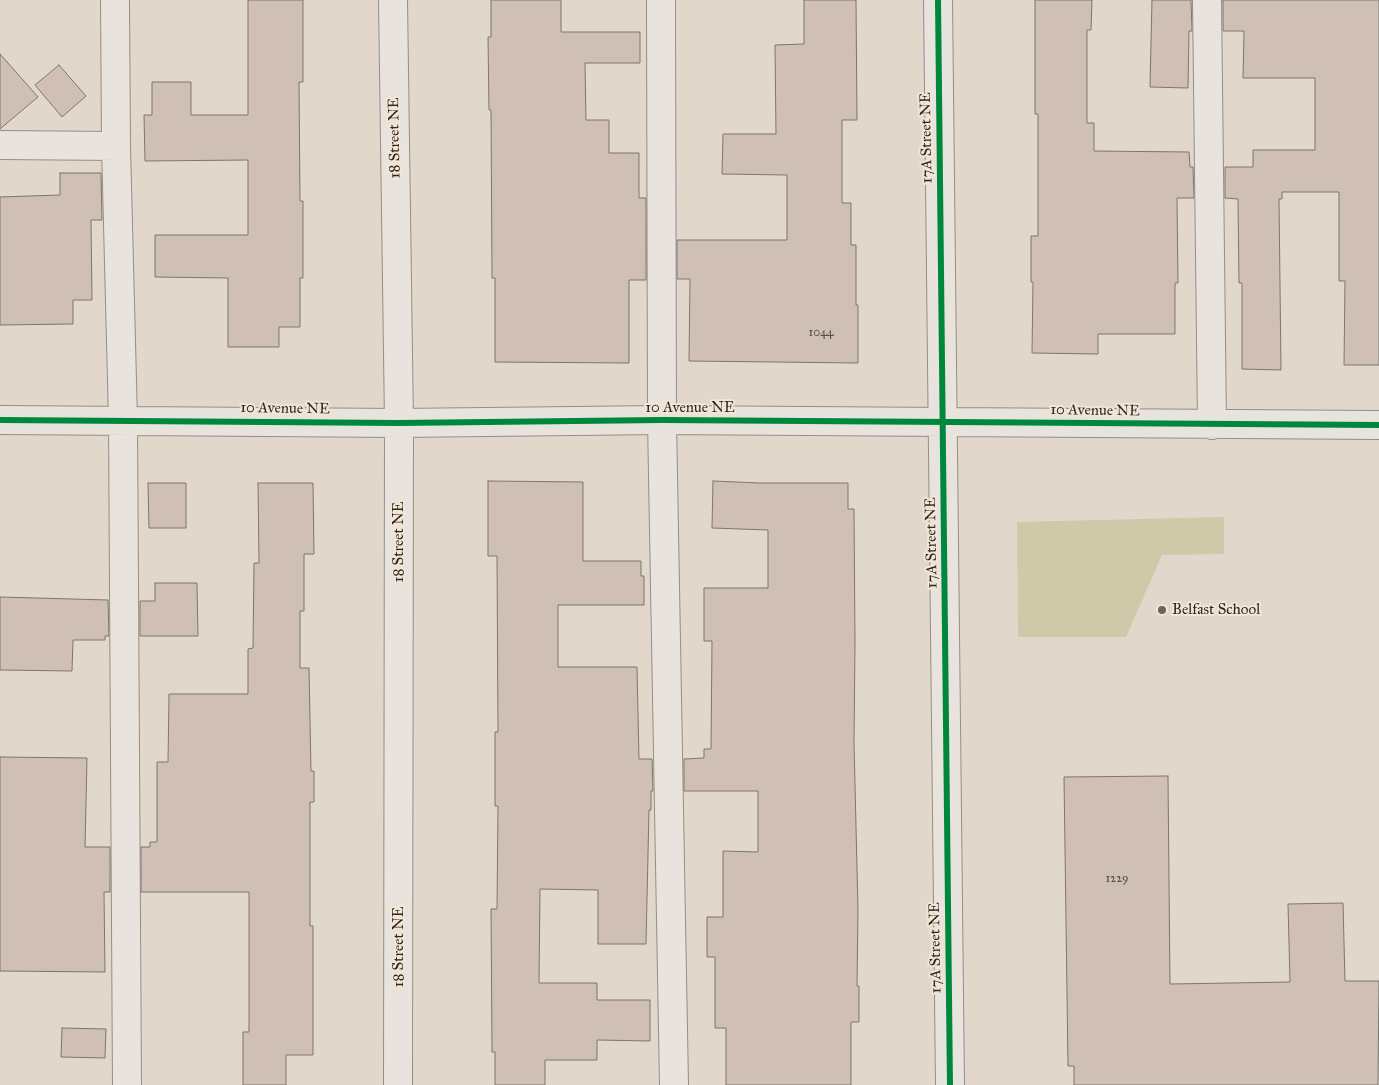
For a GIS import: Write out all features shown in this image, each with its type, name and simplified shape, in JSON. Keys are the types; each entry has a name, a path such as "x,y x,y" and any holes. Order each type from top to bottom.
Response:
{"street":[{"path":"115,0 116,146 123,420 127,1085"},
{"name":"18 Street NE","path":"392,0 399,423 398,1085"},
{"path":"661,0 662,420 674,1085"},
{"name":"17A Street NE","path":"938,0 950,1085"},
{"path":"1207,0 1212,425"},
{"path":"0,145 116,146"},
{"name":"10 Avenue NE","path":"0,420 399,423 662,420 1379,425"}],"shaded area":[{"path":"1224,517 1224,554 1162,555 1126,637 1018,637 1017,522"}],"building":[{"path":"248,0 303,0 303,82 299,82 300,201 303,201 303,278 300,278 300,327 279,327 279,347 228,347 228,278 155,277 155,235 248,235 248,160 145,161 144,115 152,115 152,82 191,82 191,115 248,115"},
{"path":"491,0 561,0 561,32 640,32 640,63 585,63 586,120 609,120 609,153 639,153 639,198 646,198 646,280 629,280 629,363 495,362 495,278 492,278 491,110 489,110 488,37 491,37"},
{"path":"804,0 856,0 857,120 842,120 842,203 851,203 851,245 856,245 858,363 689,361 690,279 677,279 677,240 787,240 787,175 722,174 723,134 776,134 775,45 804,44"},
{"path":"1035,0 1092,0 1091,30 1087,30 1087,123 1094,123 1094,151 1189,152 1190,167 1193,167 1194,198 1177,198 1178,283 1175,283 1175,334 1098,334 1098,354 1032,353 1033,282 1031,282 1031,236 1038,236 1038,114 1035,114"},
{"path":"1152,0 1191,0 1192,31 1189,31 1188,88 1150,87"},
{"path":"1223,0 1379,0 1379,365 1344,365 1345,281 1339,281 1339,192 1282,192 1282,199 1279,199 1281,370 1242,369 1242,283 1239,283 1238,199 1225,198 1225,167 1253,167 1253,150 1315,150 1315,78 1243,78 1244,31 1223,31"},
{"path":"0,54 38,97 0,129"},
{"path":"59,65 86,96 62,117 35,85"},
{"path":"60,173 101,173 102,220 91,220 92,300 73,300 73,324 0,325 0,197 60,195"},
{"path":"488,481 583,482 583,561 641,561 641,576 644,576 644,605 558,605 558,667 637,667 639,759 652,759 653,791 651,791 651,810 649,810 646,944 598,944 598,890 540,889 539,983 597,983 597,1000 650,1000 650,1041 597,1040 597,1060 545,1060 545,1085 495,1085 495,1052 492,1052 491,909 497,909 498,806 495,806 495,732 498,732 497,556 488,556"},
{"path":"713,481 848,483 848,509 854,509 854,743 859,1022 851,1022 851,1085 726,1085 726,1028 715,1028 715,957 707,957 707,917 723,917 723,851 758,852 758,791 684,791 684,759 704,758 704,749 711,749 712,641 704,641 704,588 768,588 768,530 712,528"},
{"path":"148,483 186,483 186,528 149,528"},
{"path":"258,483 313,483 314,554 304,554 304,611 300,611 300,668 309,668 311,771 314,771 314,802 310,802 310,926 313,926 313,1055 286,1055 286,1085 243,1085 243,1032 249,1032 249,892 141,892 141,847 150,847 150,842 157,842 157,762 168,762 169,694 248,694 248,649 253,648 254,563 259,563"},
{"path":"155,583 197,583 198,636 140,636 140,601 155,601"},
{"path":"0,597 108,600 109,636 105,636 105,640 73,640 72,671 0,670"},
{"path":"0,757 87,758 85,847 110,847 110,892 104,892 105,972 0,971"},
{"path":"1168,776 1170,984 1290,982 1288,904 1343,903 1345,981 1379,981 1378,1085 1074,1085 1074,1066 1068,1066 1064,777"},
{"path":"62,1028 106,1029 105,1058 61,1057"}],"cycle path":[{"path":"938,0 950,1085"},
{"path":"0,420 399,423 662,420 1379,425"}],"place":[{"name":"Belfast School","path":"1162,610"}]}
